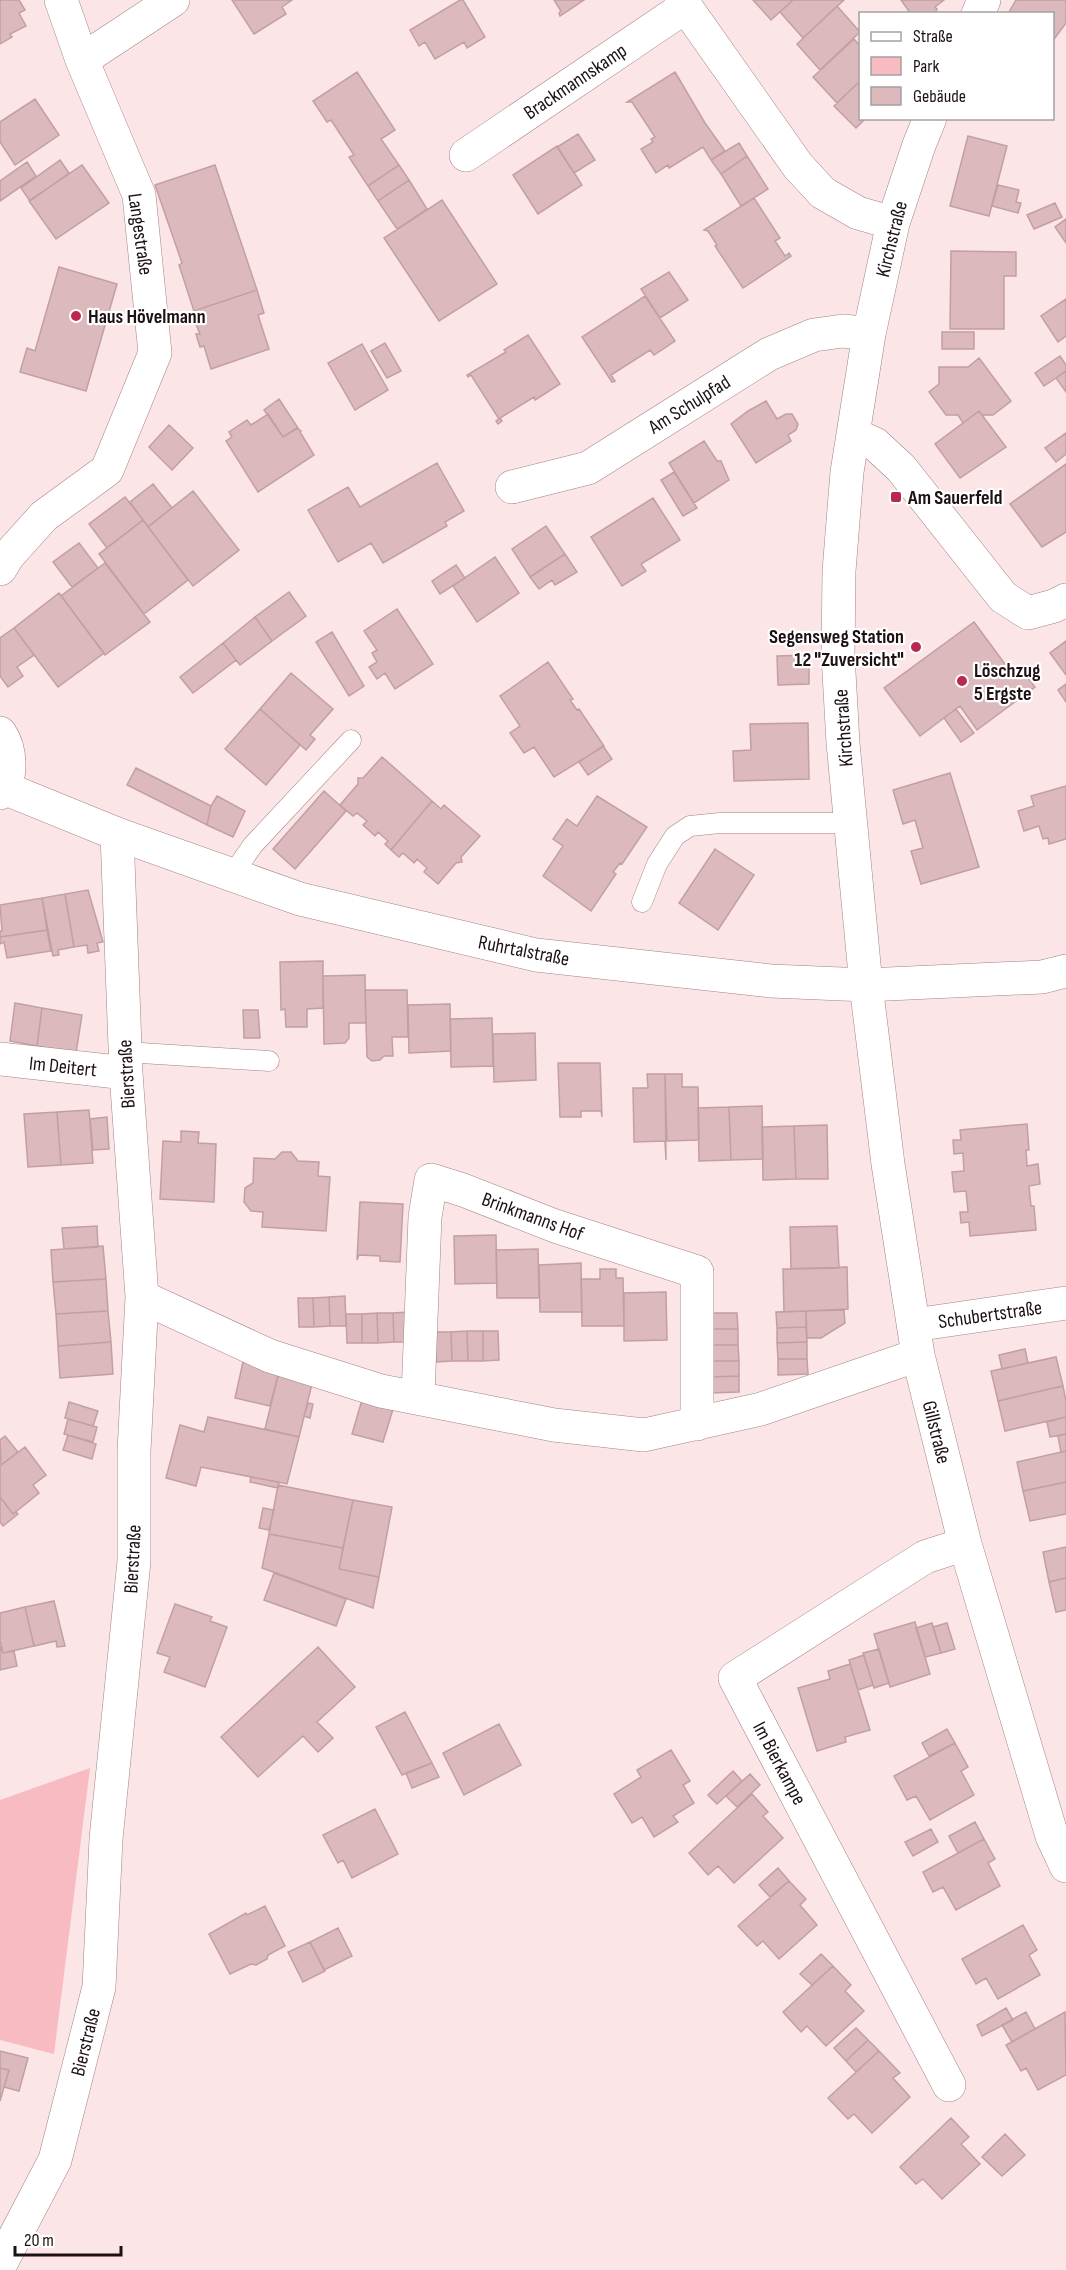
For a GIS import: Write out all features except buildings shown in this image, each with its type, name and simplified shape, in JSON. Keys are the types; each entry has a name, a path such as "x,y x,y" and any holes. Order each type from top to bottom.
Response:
{"street":[{"name":"Langestraße","path":"0,569 8,556 45,516 107,470 155,353 139,195 82,60 61,0"},
{"path":"82,60 173,0"},
{"path":"683,3 798,166 823,193 858,213 892,223"},
{"name":"Brackmannskamp","path":"466,155 683,3"},
{"name":"Kirchstraße","path":"866,986 842,732 838,655 844,495 869,334 892,223 929,120"},
{"name":"Am Schulpfad","path":"512,487 588,468 769,354 814,335 843,331 869,334"},
{"path":"853,434 875,444 901,468 1003,597 1028,613 1066,600"},
{"name":"Ruhrtalstraße","path":"0,733 5,740 9,764 2,790 117,834 300,899 536,955 759,980 866,986 1042,977 1066,971"},
{"name":"Bierstraße","path":"0,2265 55,2160 99,1987 106,1839 134,1561 134,1451 142,1297 125,1063 117,834"},
{"name":"Gillstraße","path":"866,986 888,1164 916,1340 965,1544 1052,1836 1066,1866"},
{"name":"Im Deitert","path":"0,1059 125,1063"},
{"name":"Brinkmanns Hof","path":"417,1396 425,1217 431,1180 555,1226 697,1272 697,1424"},
{"path":"142,1297 270,1356 381,1391 417,1396 489,1414 554,1425 644,1435 761,1409 916,1340"},
{"name":"Schubertstraße","path":"916,1340 1066,1303"},
{"name":"Im Bierkampe","path":"949,2085 735,1678 925,1557 965,1544"}],"lane":[{"path":"232,875 253,845 351,740"},
{"path":"642,902 657,864 675,836 690,826 720,823 851,823"},
{"path":"125,1063 270,1061"}],"green space":[{"path":"90,1768 54,2054 0,2040 0,1800"}],"place":[{"name":"Haus Hövelmann","path":"76,316"},
{"name":"Am Sauerfeld","path":"896,497"},
{"name":"Segensweg Station 12 \"Zuversicht\"","path":"916,647"},
{"name":"Löschzug 5 Ergste","path":"962,681"}]}
